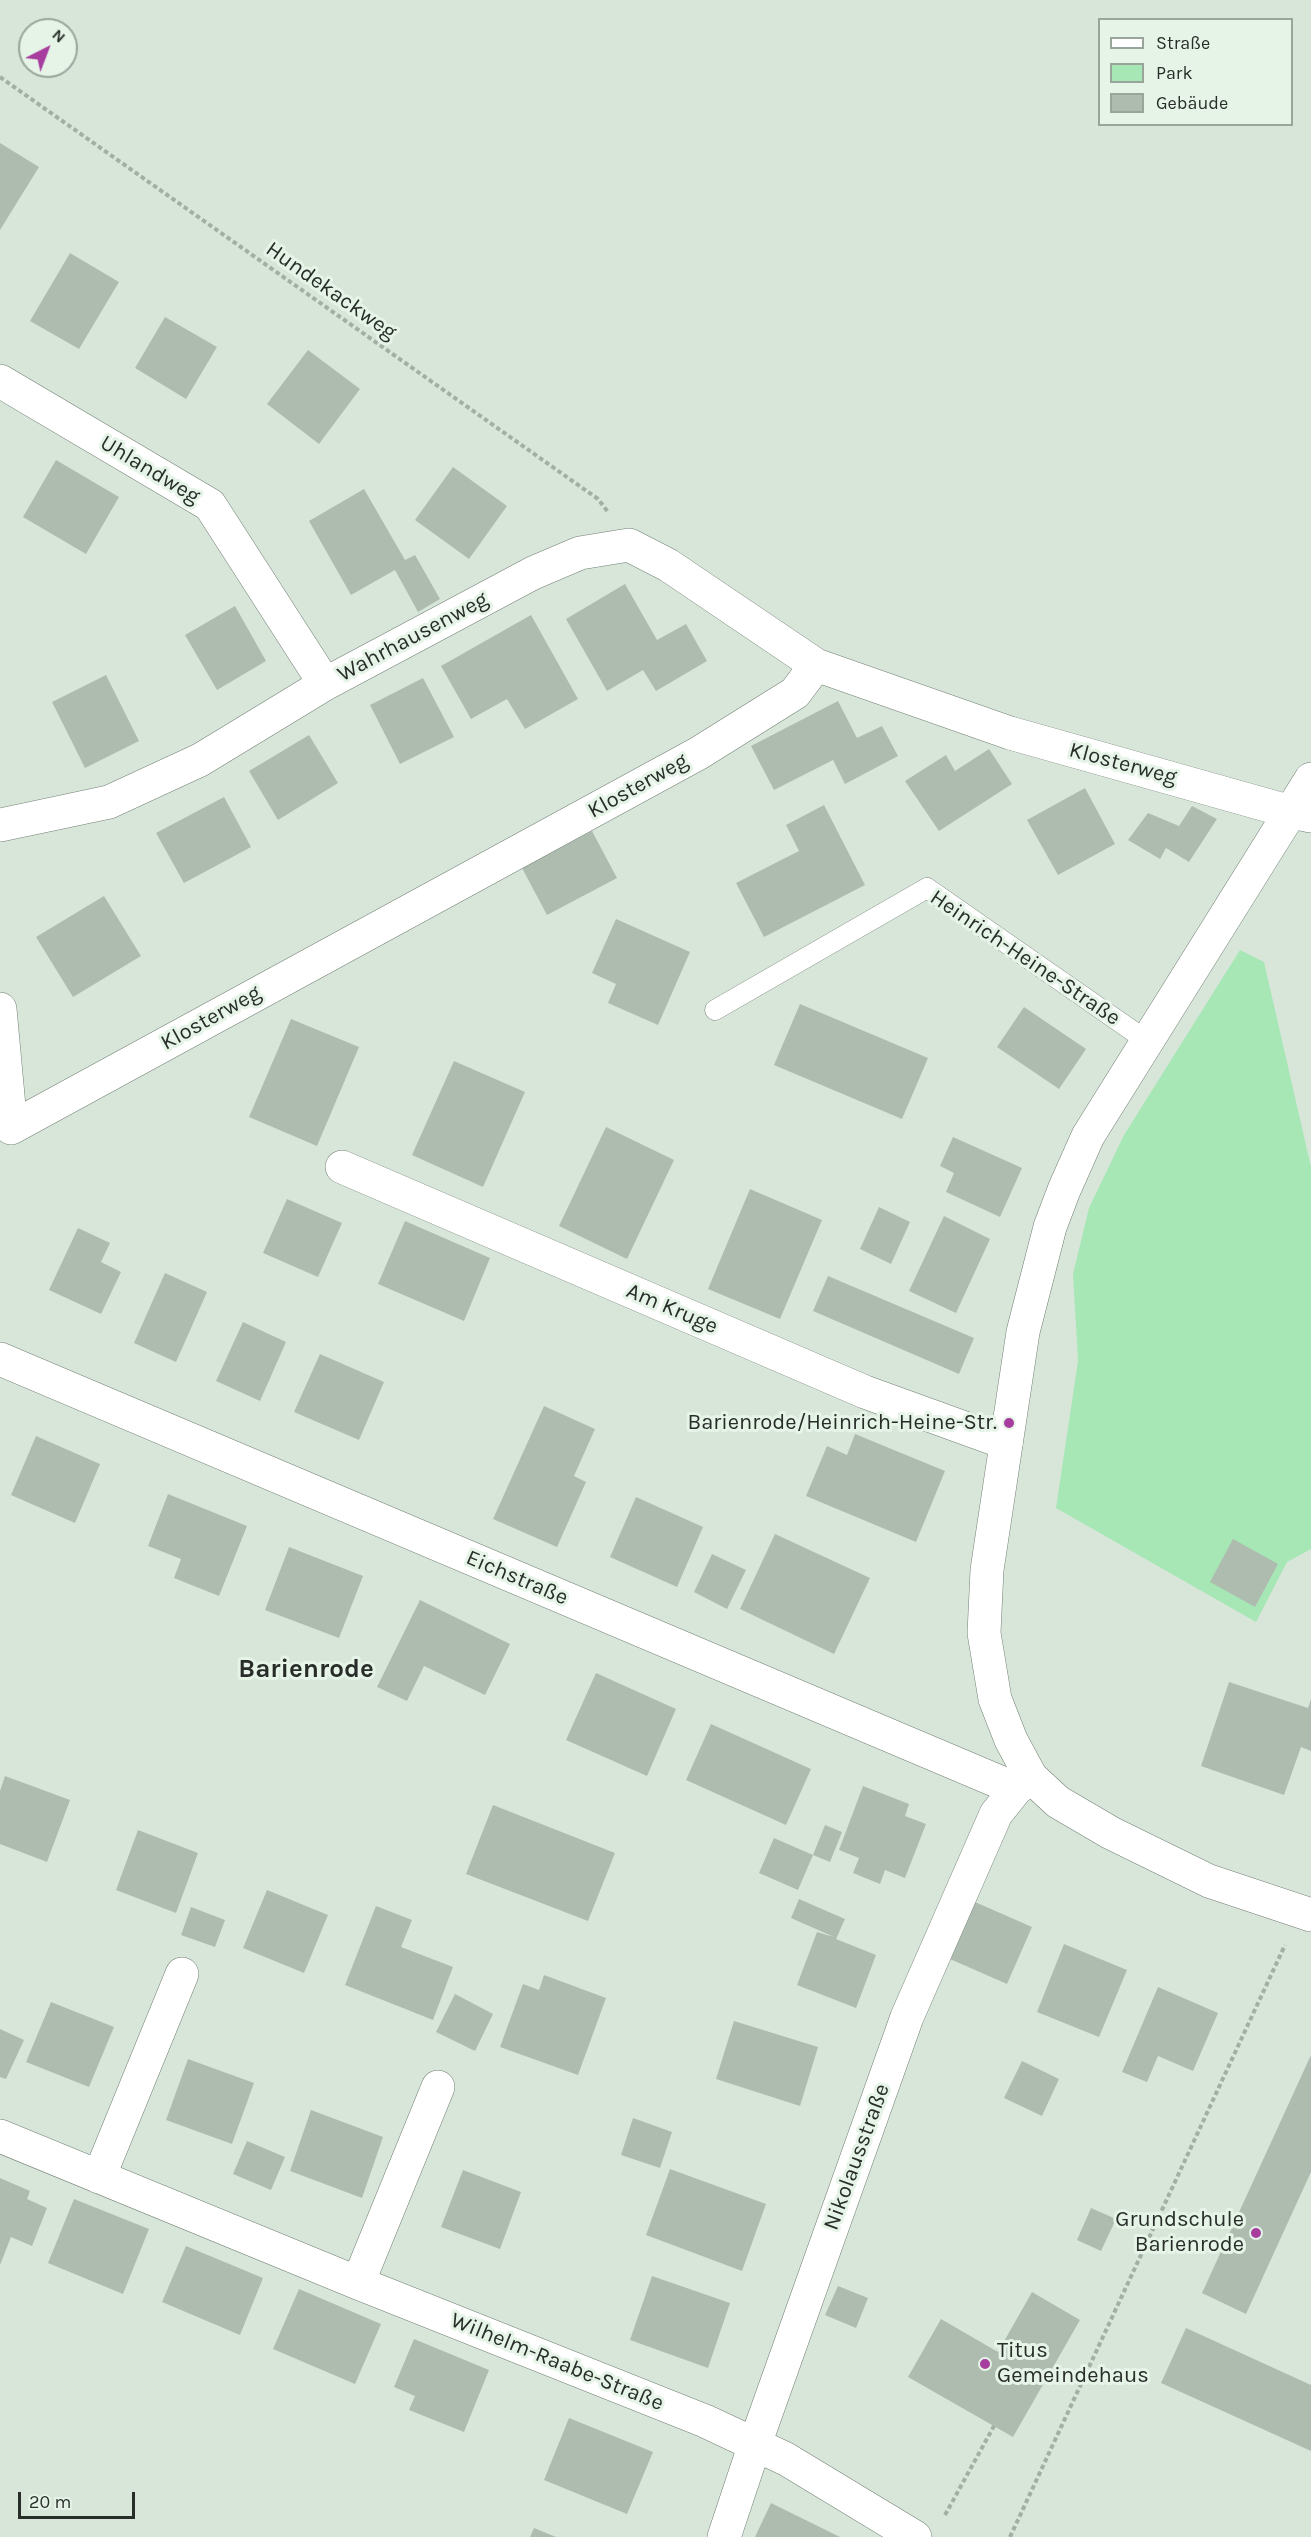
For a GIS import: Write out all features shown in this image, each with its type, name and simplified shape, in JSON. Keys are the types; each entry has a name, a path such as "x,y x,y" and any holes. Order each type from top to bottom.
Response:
{"street":[{"name":"Uhlandweg","path":"0,381 210,505 326,684"},
{"path":"628,545 668,565 816,665"},
{"name":"Wahrhausenweg","path":"0,825 109,802 200,759 326,684 533,573 580,553 628,545"},
{"name":"Klosterweg","path":"4,1134 699,753 795,693 816,665 1010,733 1301,814"},
{"path":"1304,1912 1209,1881 1111,1833 1024,1783 995,1699 984,1633 987,1570 1023,1332 1050,1227 1064,1190 1088,1136 1147,1041 1301,814 1311,780"},
{"path":"0,1010 4,1134"},
{"name":"Am Kruge","path":"342,1167 865,1392 1006,1443"},
{"name":"Eichstraße","path":"0,1359 1024,1783"},
{"name":"Nikolausstraße","path":"724,2537 907,2017 996,1814 1024,1783"},
{"path":"99,2177 182,1974"},
{"path":"358,2283 438,2087"},
{"name":"Wilhelm-Raabe-Straße","path":"0,2136 358,2283 705,2421 786,2459 915,2537"}],"lane":[{"name":"Heinrich-Heine-Straße","path":"715,1010 927,888 1147,1041"}],"path":[{"name":"Hundekackweg","path":"0,77 598,500 617,522 628,545"},
{"path":"1010,2537 1284,1948 1304,1912"},
{"path":"944,2517 994,2426"}],"green space":[{"path":"1240,950 1264,962 1311,1167 1311,1549 1287,1562 1256,1622 1056,1508 1078,1361 1073,1274 1089,1208 1124,1135"}],"building":[{"path":"0,143 39,167 0,230"},
{"path":"70,253 119,282 79,349 30,321"},
{"path":"165,317 217,347 186,399 135,368"},
{"path":"308,350 360,389 319,444 267,404"},
{"path":"56,460 119,497 86,554 23,517"},
{"path":"453,467 507,506 469,559 415,520"},
{"path":"364,489 405,560 415,555 440,599 418,612 395,570 351,595 309,521"},
{"path":"625,584 657,640 686,624 707,661 656,691 643,670 607,691 566,619"},
{"path":"235,606 266,661 217,690 185,635"},
{"path":"531,615 578,699 525,729 507,699 471,719 441,666"},
{"path":"106,675 139,741 85,768 52,702"},
{"path":"423,678 454,737 400,764 370,705"},
{"path":"838,701 857,738 882,726 898,756 845,784 833,760 774,790 751,746"},
{"path":"309,735 338,783 278,820 249,771"},
{"path":"989,749 1012,784 939,831 905,781 946,755 955,771"},
{"path":"1085,788 1115,844 1058,875 1027,820"},
{"path":"224,797 251,847 184,883 156,833"},
{"path":"824,805 865,885 764,937 736,883 799,851 786,825"},
{"path":"1192,806 1217,819 1189,862 1166,848 1160,859 1128,840 1148,813 1179,826"},
{"path":"592,831 617,878 547,915 522,868"},
{"path":"104,896 141,956 73,997 36,937"},
{"path":"616,919 690,952 658,1025 608,1003 616,984 592,973"},
{"path":"800,1004 928,1058 902,1119 774,1065"},
{"path":"1024,1007 1086,1049 1059,1089 997,1047"},
{"path":"291,1019 359,1047 317,1146 249,1117"},
{"path":"454,1061 525,1092 483,1187 412,1155"},
{"path":"606,1127 674,1160 627,1259 559,1226"},
{"path":"953,1137 1022,1168 1000,1217 946,1192 954,1173 940,1166"},
{"path":"750,1189 822,1220 780,1319 708,1289"},
{"path":"287,1199 342,1223 318,1277 263,1253"},
{"path":"879,1207 910,1222 891,1264 860,1249"},
{"path":"944,1216 990,1239 956,1313 909,1291"},
{"path":"405,1221 490,1258 464,1321 378,1284"},
{"path":"78,1228 110,1243 101,1262 121,1272 101,1314 49,1290"},
{"path":"165,1273 207,1292 176,1362 134,1343"},
{"path":"828,1276 974,1338 959,1374 813,1311"},
{"path":"243,1322 286,1342 260,1401 216,1381"},
{"path":"320,1354 384,1382 359,1440 294,1412"},
{"path":"544,1406 595,1429 574,1476 586,1482 557,1547 493,1519"},
{"path":"855,1434 945,1471 916,1542 806,1496 827,1446 847,1455"},
{"path":"36,1436 100,1464 75,1523 11,1495"},
{"path":"168,1494 247,1526 219,1596 174,1578 181,1559 148,1546"},
{"path":"636,1497 703,1527 677,1587 610,1557"},
{"path":"775,1534 870,1578 834,1654 740,1609"},
{"path":"1233,1539 1278,1564 1255,1607 1210,1582"},
{"path":"289,1547 363,1576 339,1638 265,1610"},
{"path":"712,1554 746,1570 727,1609 694,1592"},
{"path":"420,1600 510,1644 485,1695 424,1666 407,1701 377,1687"},
{"path":"596,1673 676,1709 647,1776 566,1740"},
{"path":"1229,1682 1308,1708 1311,1699 1311,1751 1301,1747 1284,1795 1201,1766"},
{"path":"711,1724 811,1769 786,1825 686,1780"},
{"path":"5,1776 70,1800 47,1862 0,1844 0,1791"},
{"path":"863,1786 909,1804 905,1816 926,1824 905,1878 885,1870 880,1884 853,1873 859,1858 839,1850"},
{"path":"493,1805 615,1853 588,1921 466,1874"},
{"path":"825,1825 842,1832 830,1862 813,1855"},
{"path":"138,1830 198,1853 176,1913 116,1890"},
{"path":"774,1838 813,1855 798,1890 759,1873"},
{"path":"267,1890 328,1915 304,1973 243,1948"},
{"path":"799,1899 845,1919 836,1939 876,1955 856,2008 797,1985 817,1932 834,1937 791,1918"},
{"path":"975,1902 1032,1927 1007,1984 950,1959"},
{"path":"376,1906 412,1920 401,1947 453,1967 433,2020 345,1985"},
{"path":"191,1907 225,1920 215,1947 181,1935"},
{"path":"1064,1944 1127,1970 1099,2037 1037,2012"},
{"path":"544,1975 606,1998 578,2075 500,2047 523,1984 539,1990"},
{"path":"1158,1987 1218,2013 1193,2071 1158,2056 1147,2082 1122,2072"},
{"path":"455,1994 493,2014 475,2051 436,2032"},
{"path":"51,2002 114,2027 89,2087 26,2062"},
{"path":"734,2021 818,2047 800,2106 716,2079"},
{"path":"0,2029 24,2040 6,2079 0,2077"},
{"name":"Grundschule Barienrode","path":"1311,2055 1311,2172 1246,2314 1202,2293"},
{"path":"188,2059 254,2083 232,2144 166,2120"},
{"path":"1022,2061 1059,2079 1042,2116 1004,2098"},
{"path":"311,2110 383,2137 362,2198 290,2171"},
{"path":"633,2118 672,2132 660,2168 621,2155"},
{"path":"247,2141 285,2157 271,2190 233,2174"},
{"path":"670,2169 766,2204 742,2271 646,2235"},
{"path":"463,2170 521,2192 500,2249 441,2227"},
{"path":"0,2178 30,2191 27,2199 47,2208 32,2246 11,2237 0,2265"},
{"path":"74,2199 149,2229 123,2294 48,2263"},
{"path":"1091,2208 1116,2219 1101,2251 1077,2240"},
{"path":"186,2246 263,2278 240,2335 162,2302"},
{"path":"652,2276 730,2303 708,2368 630,2340"},
{"path":"838,2286 868,2298 856,2328 825,2315"},
{"path":"299,2289 381,2324 355,2384 273,2349"},
{"name":"Titus Gemeindehaus","path":"1032,2292 1080,2320 1013,2437 908,2377 941,2319 998,2352"},
{"path":"1186,2328 1311,2385 1311,2451 1161,2383"},
{"path":"414,2339 489,2370 464,2432 409,2410 415,2396 394,2387"},
{"path":"569,2418 653,2452 627,2514 544,2480"},
{"path":"771,2503 840,2537 755,2537"},
{"path":"534,2528 556,2537 530,2537"}],"place":[{"name":"Barienrode/Heinrich-Heine-Str.","path":"1009,1423"},
{"name":"Grundschule Barienrode","path":"1256,2233"},
{"name":"Titus Gemeindehaus","path":"985,2364"}],"district":[{"name":"Barienrode","path":"306,1670"}]}
